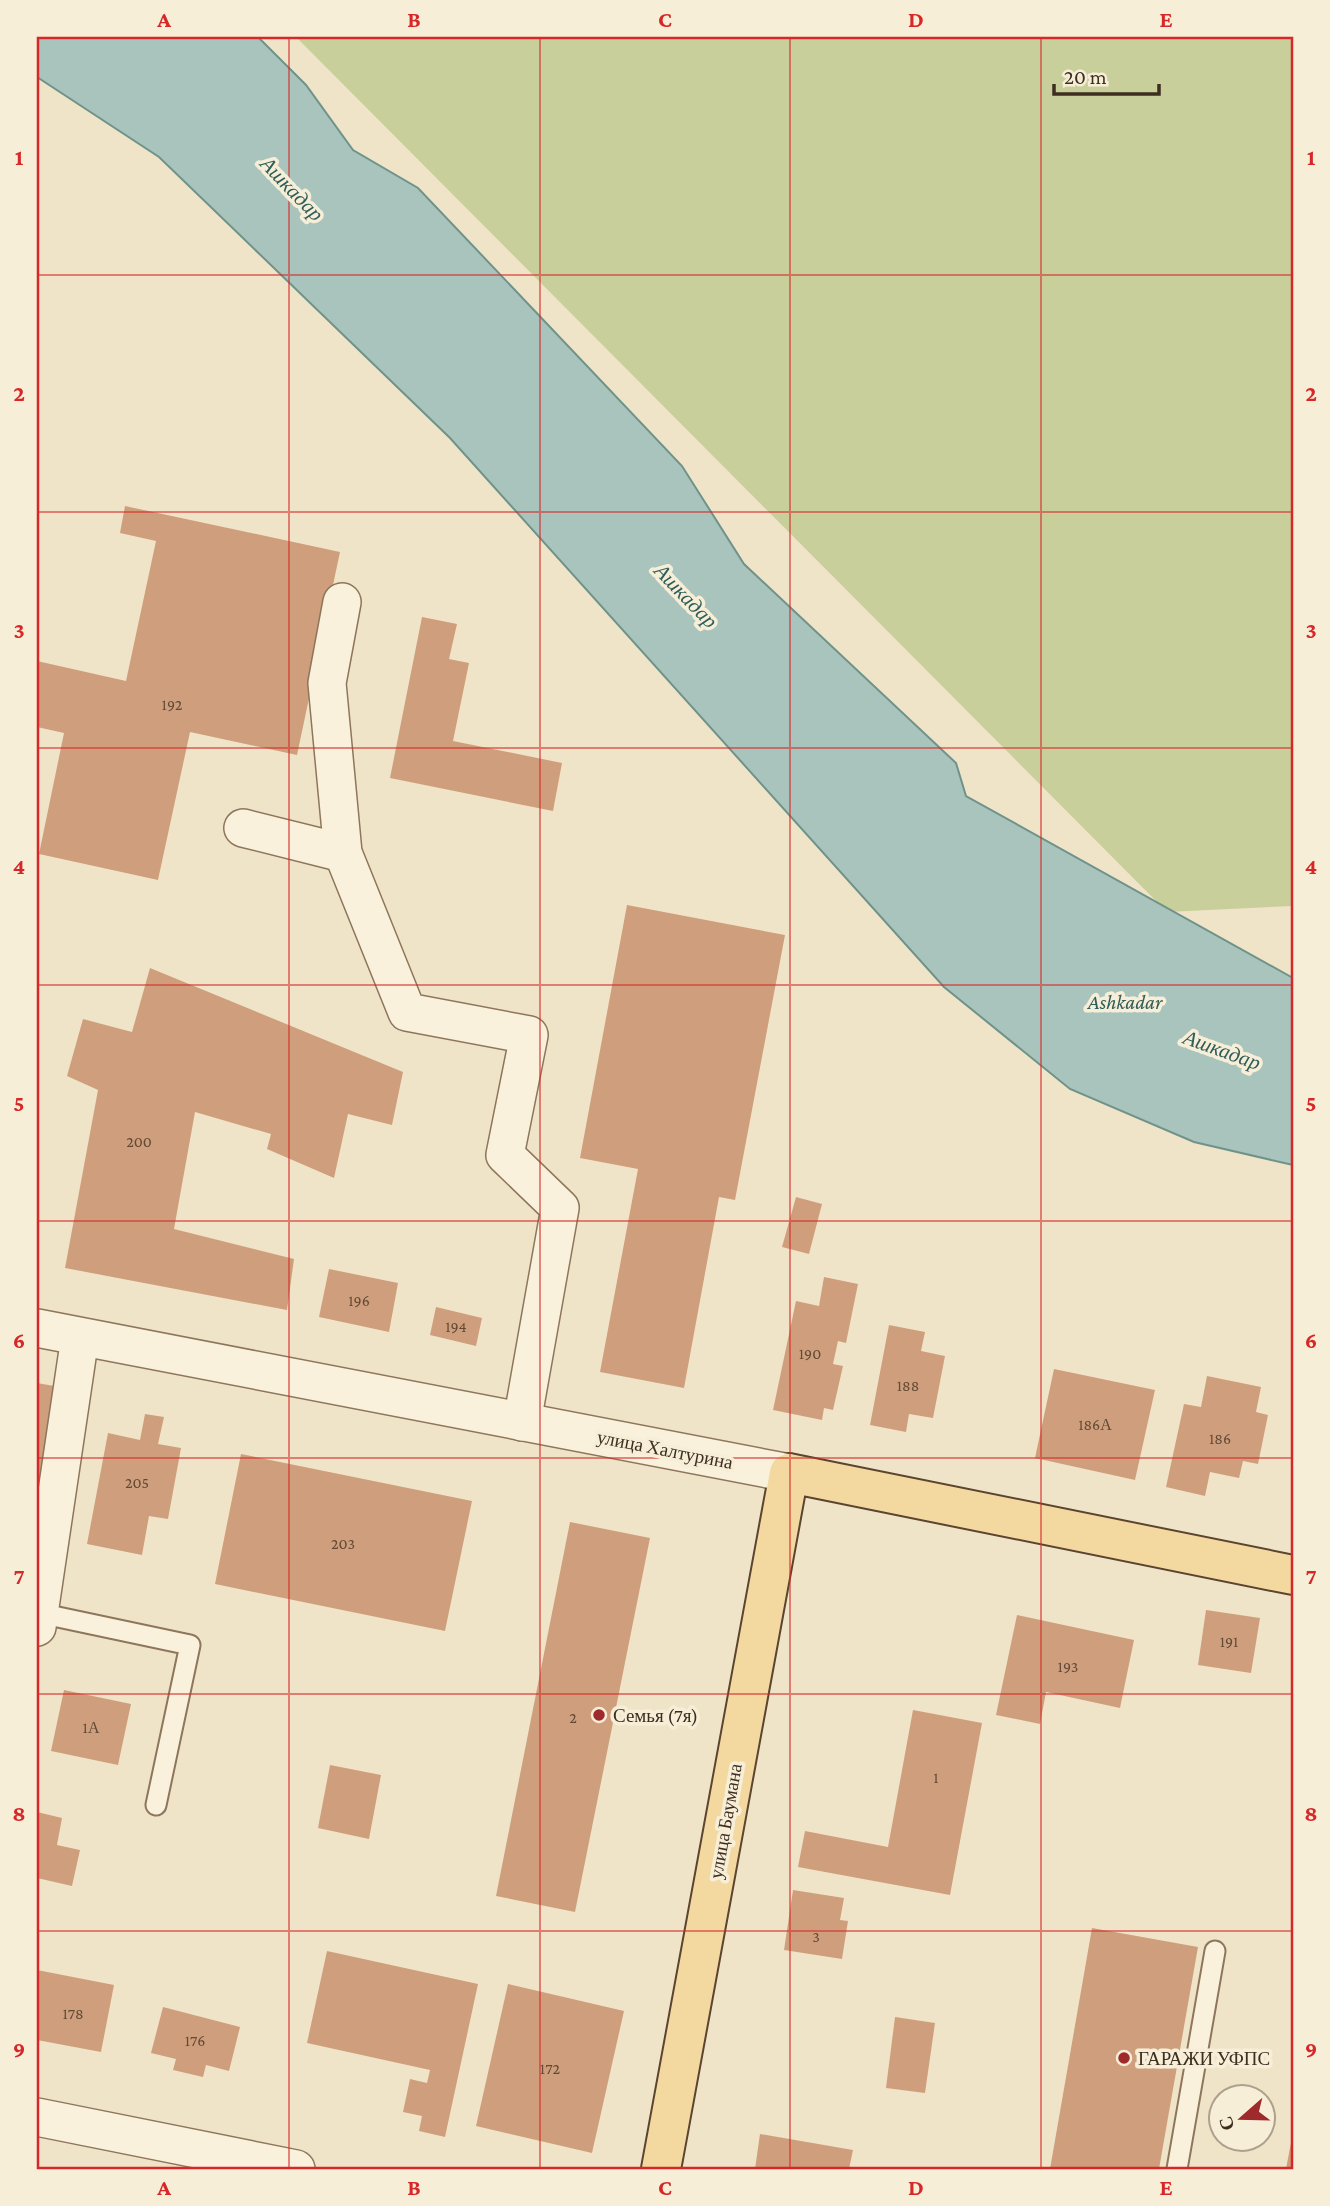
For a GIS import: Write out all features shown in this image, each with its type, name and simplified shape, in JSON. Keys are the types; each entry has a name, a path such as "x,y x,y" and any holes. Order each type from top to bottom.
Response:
{"main road":[{"name":"улица Халтурина","path":"789,1473 1293,1575"},
{"name":"улица Баумана","path":"661,2169 789,1473"}],"street":[{"path":"342,602 327,683 343,853 407,1012 529,1035 505,1154 560,1208 522,1422"},
{"path":"243,828 343,853"},
{"name":"улица Халтурина","path":"37,1328 789,1473"},
{"path":"38,1620 80,1337"},
{"path":"37,2117 219,2162 296,2169"}],"lane":[{"path":"38,1620 190,1645 156,1805"},
{"path":"1177,2169 1215,1951"}],"green space":[{"path":"296,37 1293,37 1293,906 1167,912"}],"water":[{"name":"Ashkadar","path":"37,37 258,37 306,85 353,150 418,188 682,466 744,564 956,763 966,796 1293,978 1293,1165 1194,1142 1070,1089 944,987 450,438 159,157 37,77"}],"building":[{"path":"125,506 340,552 297,755 190,732 158,880 39,854 64,733 37,727 37,661 126,681 156,541 120,533"},
{"path":"422,617 457,624 449,659 469,663 453,741 562,763 553,811 390,778"},
{"path":"627,905 785,935 735,1200 719,1197 684,1388 600,1372 638,1169 580,1158"},
{"path":"150,968 403,1072 392,1125 348,1114 334,1178 267,1149 271,1134 195,1112 174,1229 294,1259 287,1310 65,1268 98,1090 67,1076 83,1019 132,1032"},
{"path":"796,1197 822,1204 809,1254 782,1247"},
{"path":"329,1269 398,1283 389,1332 319,1317"},
{"path":"824,1277 858,1284 846,1343 838,1341 833,1364 843,1366 833,1410 824,1408 822,1420 773,1410 796,1301 819,1306"},
{"path":"436,1307 482,1318 476,1346 430,1335"},
{"path":"889,1325 925,1332 921,1351 945,1356 933,1418 909,1414 906,1432 870,1425"},
{"path":"1054,1369 1155,1390 1135,1480 1035,1458"},
{"path":"1207,1376 1261,1387 1256,1412 1268,1415 1258,1464 1243,1461 1239,1478 1210,1472 1205,1496 1166,1487 1184,1404 1201,1407"},
{"path":"37,1383 60,1387 37,1511"},
{"path":"145,1414 164,1417 158,1444 181,1448 168,1519 149,1516 142,1555 87,1544 108,1433 140,1440"},
{"path":"241,1454 472,1501 445,1631 215,1584"},
{"path":"570,1522 650,1538 575,1912 496,1896"},
{"path":"1206,1610 1260,1618 1251,1673 1198,1665"},
{"path":"1017,1615 1134,1640 1120,1708 1046,1692 1040,1724 996,1715"},
{"path":"64,1690 131,1704 118,1765 51,1751"},
{"path":"913,1710 982,1723 950,1895 798,1867 805,1831 888,1847"},
{"path":"330,1765 381,1775 369,1839 318,1828"},
{"path":"37,1812 62,1818 57,1845 80,1850 72,1886 37,1878"},
{"path":"793,1890 844,1898 840,1920 848,1921 842,1959 784,1950"},
{"name":"ГАРАЖИ УФПС","path":"1092,1928 1198,1947 1159,2169 1050,2169"},
{"path":"327,1951 478,1984 445,2137 419,2131 422,2116 403,2112 410,2079 427,2083 430,2070 307,2043"},
{"path":"37,1970 114,1985 101,2052 37,2040"},
{"path":"508,1984 624,2011 592,2153 476,2126"},
{"path":"163,2007 240,2027 229,2071 206,2065 203,2077 173,2070 176,2059 151,2053"},
{"path":"895,2017 935,2023 925,2093 886,2088"},
{"path":"760,2134 853,2150 849,2169 755,2169"},
{"path":"1292,2137 1293,2169 1286,2169"}],"place":[{"name":"Семья (7я)","path":"599,1715"},
{"name":"ГАРАЖИ УФПС","path":"1124,2058"}],"water label":[{"name":"Ашкадар","path":"292,189"},
{"name":"Ашкадар","path":"686,596"},
{"name":"Ашкадар","path":"1222,1050"}]}
